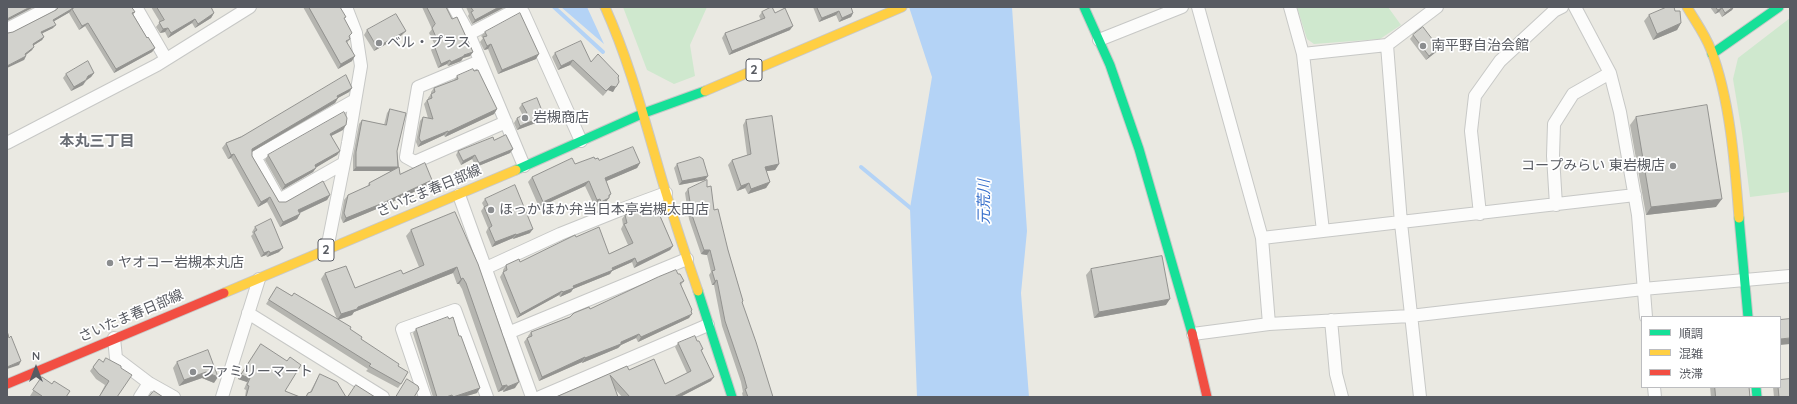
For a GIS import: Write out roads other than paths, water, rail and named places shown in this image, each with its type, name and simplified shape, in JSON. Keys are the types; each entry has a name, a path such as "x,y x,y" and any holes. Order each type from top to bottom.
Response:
{"street":[{"path":"7,28 50,7"},
{"path":"136,7 166,59"},
{"path":"7,143 166,59 250,7"},
{"path":"327,249 361,66 356,33 346,7"},
{"path":"454,7 469,34 524,166"},
{"path":"606,7 644,113 666,194 688,259 727,395"},
{"name":"さいたま春日部線","path":"7,384 459,195 644,113 703,92 902,7"},
{"path":"1084,7 1110,65 1139,149 1193,334 1208,397"},
{"path":"1099,40 1182,7"},
{"path":"1198,7 1262,238 1269,324"},
{"path":"1290,7 1303,54 1323,231"},
{"path":"1303,54 1387,45 1437,7"},
{"path":"1480,214 1471,131 1475,96 1500,61 1554,11 1562,7"},
{"path":"1574,7 1610,73 1620,112 1638,215 1646,316"},
{"path":"1688,7 1712,54 1730,127 1739,203 1748,316"},
{"path":"1712,54 1779,7"},
{"path":"469,34 517,8 523,12 581,141"},
{"path":"1387,45 1401,223 1420,397"},
{"path":"480,61 418,87 406,157 415,162 506,122"},
{"path":"1556,206 1553,156 1554,124 1573,94 1610,73"},
{"path":"344,163 279,200 254,158 355,100"},
{"path":"486,268 560,234 620,210 666,194"},
{"path":"459,195 531,396 708,325"},
{"path":"1262,238 1556,206 1635,195"},
{"path":"508,333 688,259"},
{"path":"1193,334 1269,324 1410,316 1643,290 1790,276"},
{"path":"222,397 259,279"},
{"path":"425,397 402,329 455,310 487,397"},
{"path":"248,313 383,397"},
{"path":"1331,320 1336,374 1342,397"},
{"path":"114,338 116,358 150,383 174,397"},
{"path":"140,397 150,383"}],"water":[{"path":"561,7 587,7 604,44"},
{"name":"元荒川","path":"909,7 1012,7 1027,231 1021,293 1029,397 917,397 910,208 932,77"}],"waterway":[{"path":"554,7 603,52"},
{"path":"861,167 913,210"}],"place":[{"name":"ベル・プラス","path":"379,43"},
{"name":"南平野自治会館","path":"1423,46"},
{"name":"岩槻商店","path":"525,118"},
{"name":"コープみらい 東岩槻店","path":"1673,166"},
{"name":"ほっかほか弁当日本亭岩槻太田店","path":"491,210"},
{"name":"ヤオコー岩槻本丸店","path":"110,263"},
{"name":"ファミリーマート","path":"193,372"}],"district":[{"name":"本丸三丁目","path":"97,141"}]}
